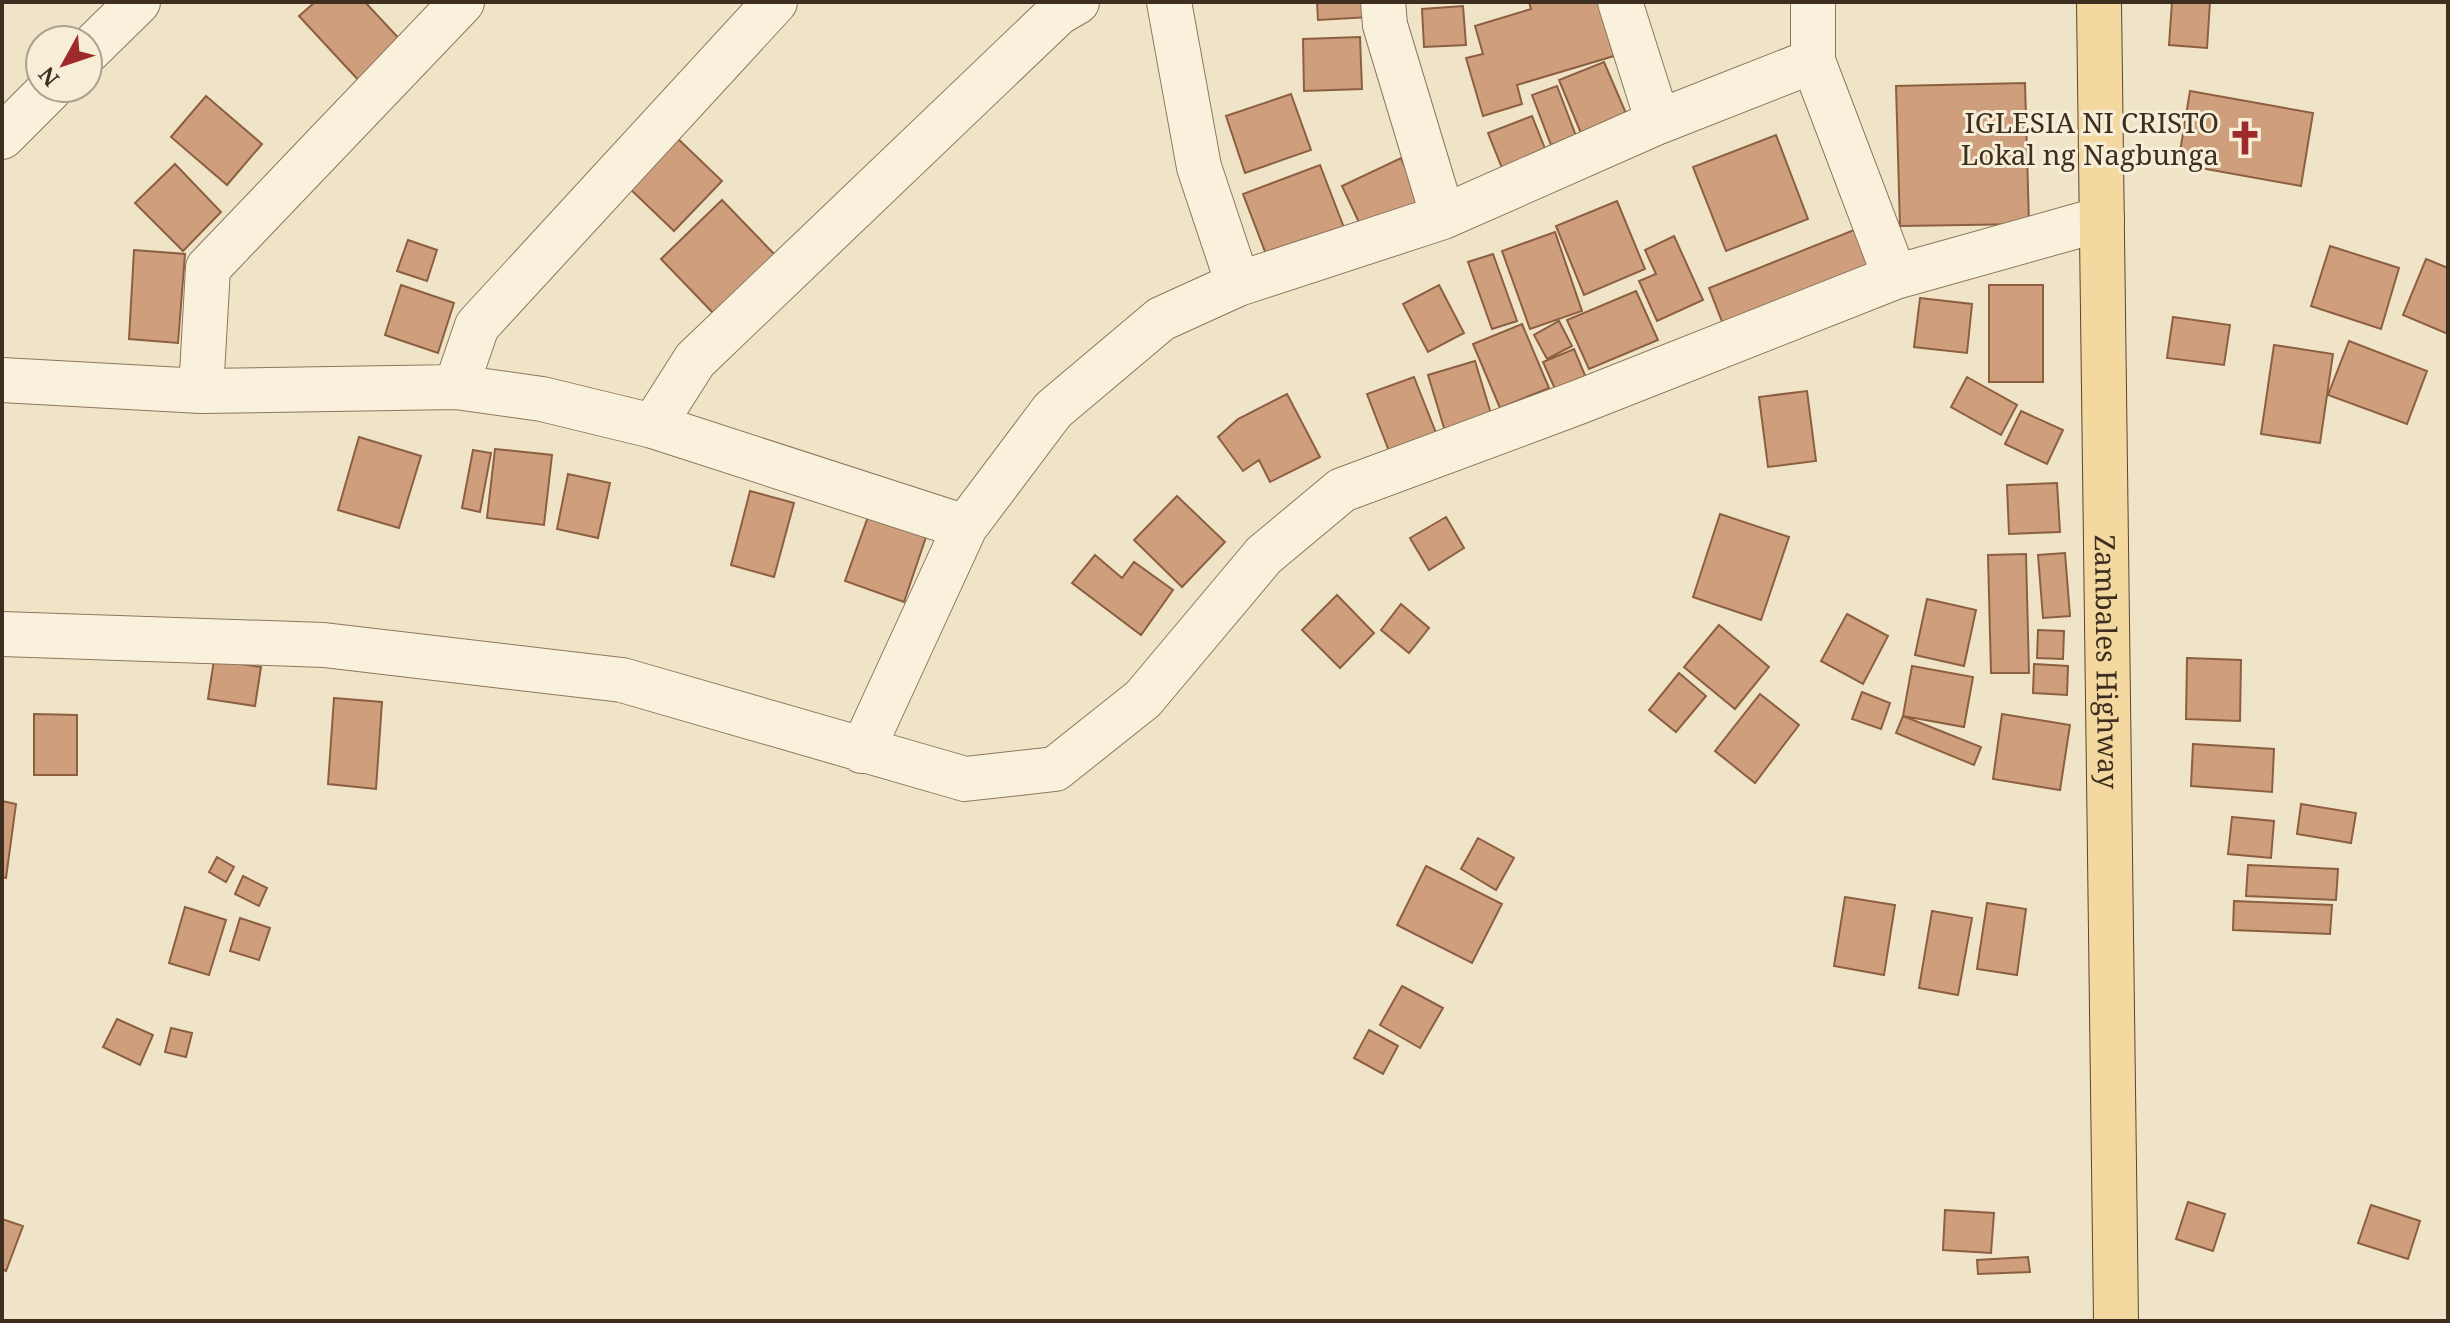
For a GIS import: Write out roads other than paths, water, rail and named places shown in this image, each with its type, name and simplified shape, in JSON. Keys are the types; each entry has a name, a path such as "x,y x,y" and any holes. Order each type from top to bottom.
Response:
{"main road":[{"name":"Zambales Highway","path":"2099,2 2116,1321"}],"street":[{"path":"104,35 138,2"},
{"path":"201,391 208,268 462,2"},
{"path":"456,387 477,326 775,2"},
{"path":"653,426 695,360 1058,13 1077,2"},
{"path":"1169,2 1199,167 1238,284"},
{"path":"1383,2 1385,25 1443,217"},
{"path":"1620,2 1658,122"},
{"path":"1813,2 1813,61 1895,277"},
{"path":"862,751 965,527 1053,410 1161,319 1238,284 1443,217 1658,122 1813,61"},
{"path":"2,137 35,104"},
{"path":"2,634 324,645 622,680 965,779 1055,769 1143,699 1264,555 1342,490 1579,402 1895,277 2102,219"},
{"path":"2,380 201,391 456,387 542,399 653,426 965,527"}],"place":[{"name":"IGLESIA NI CRISTO Lokal ng Nagbunga","path":"2245,138"}]}
